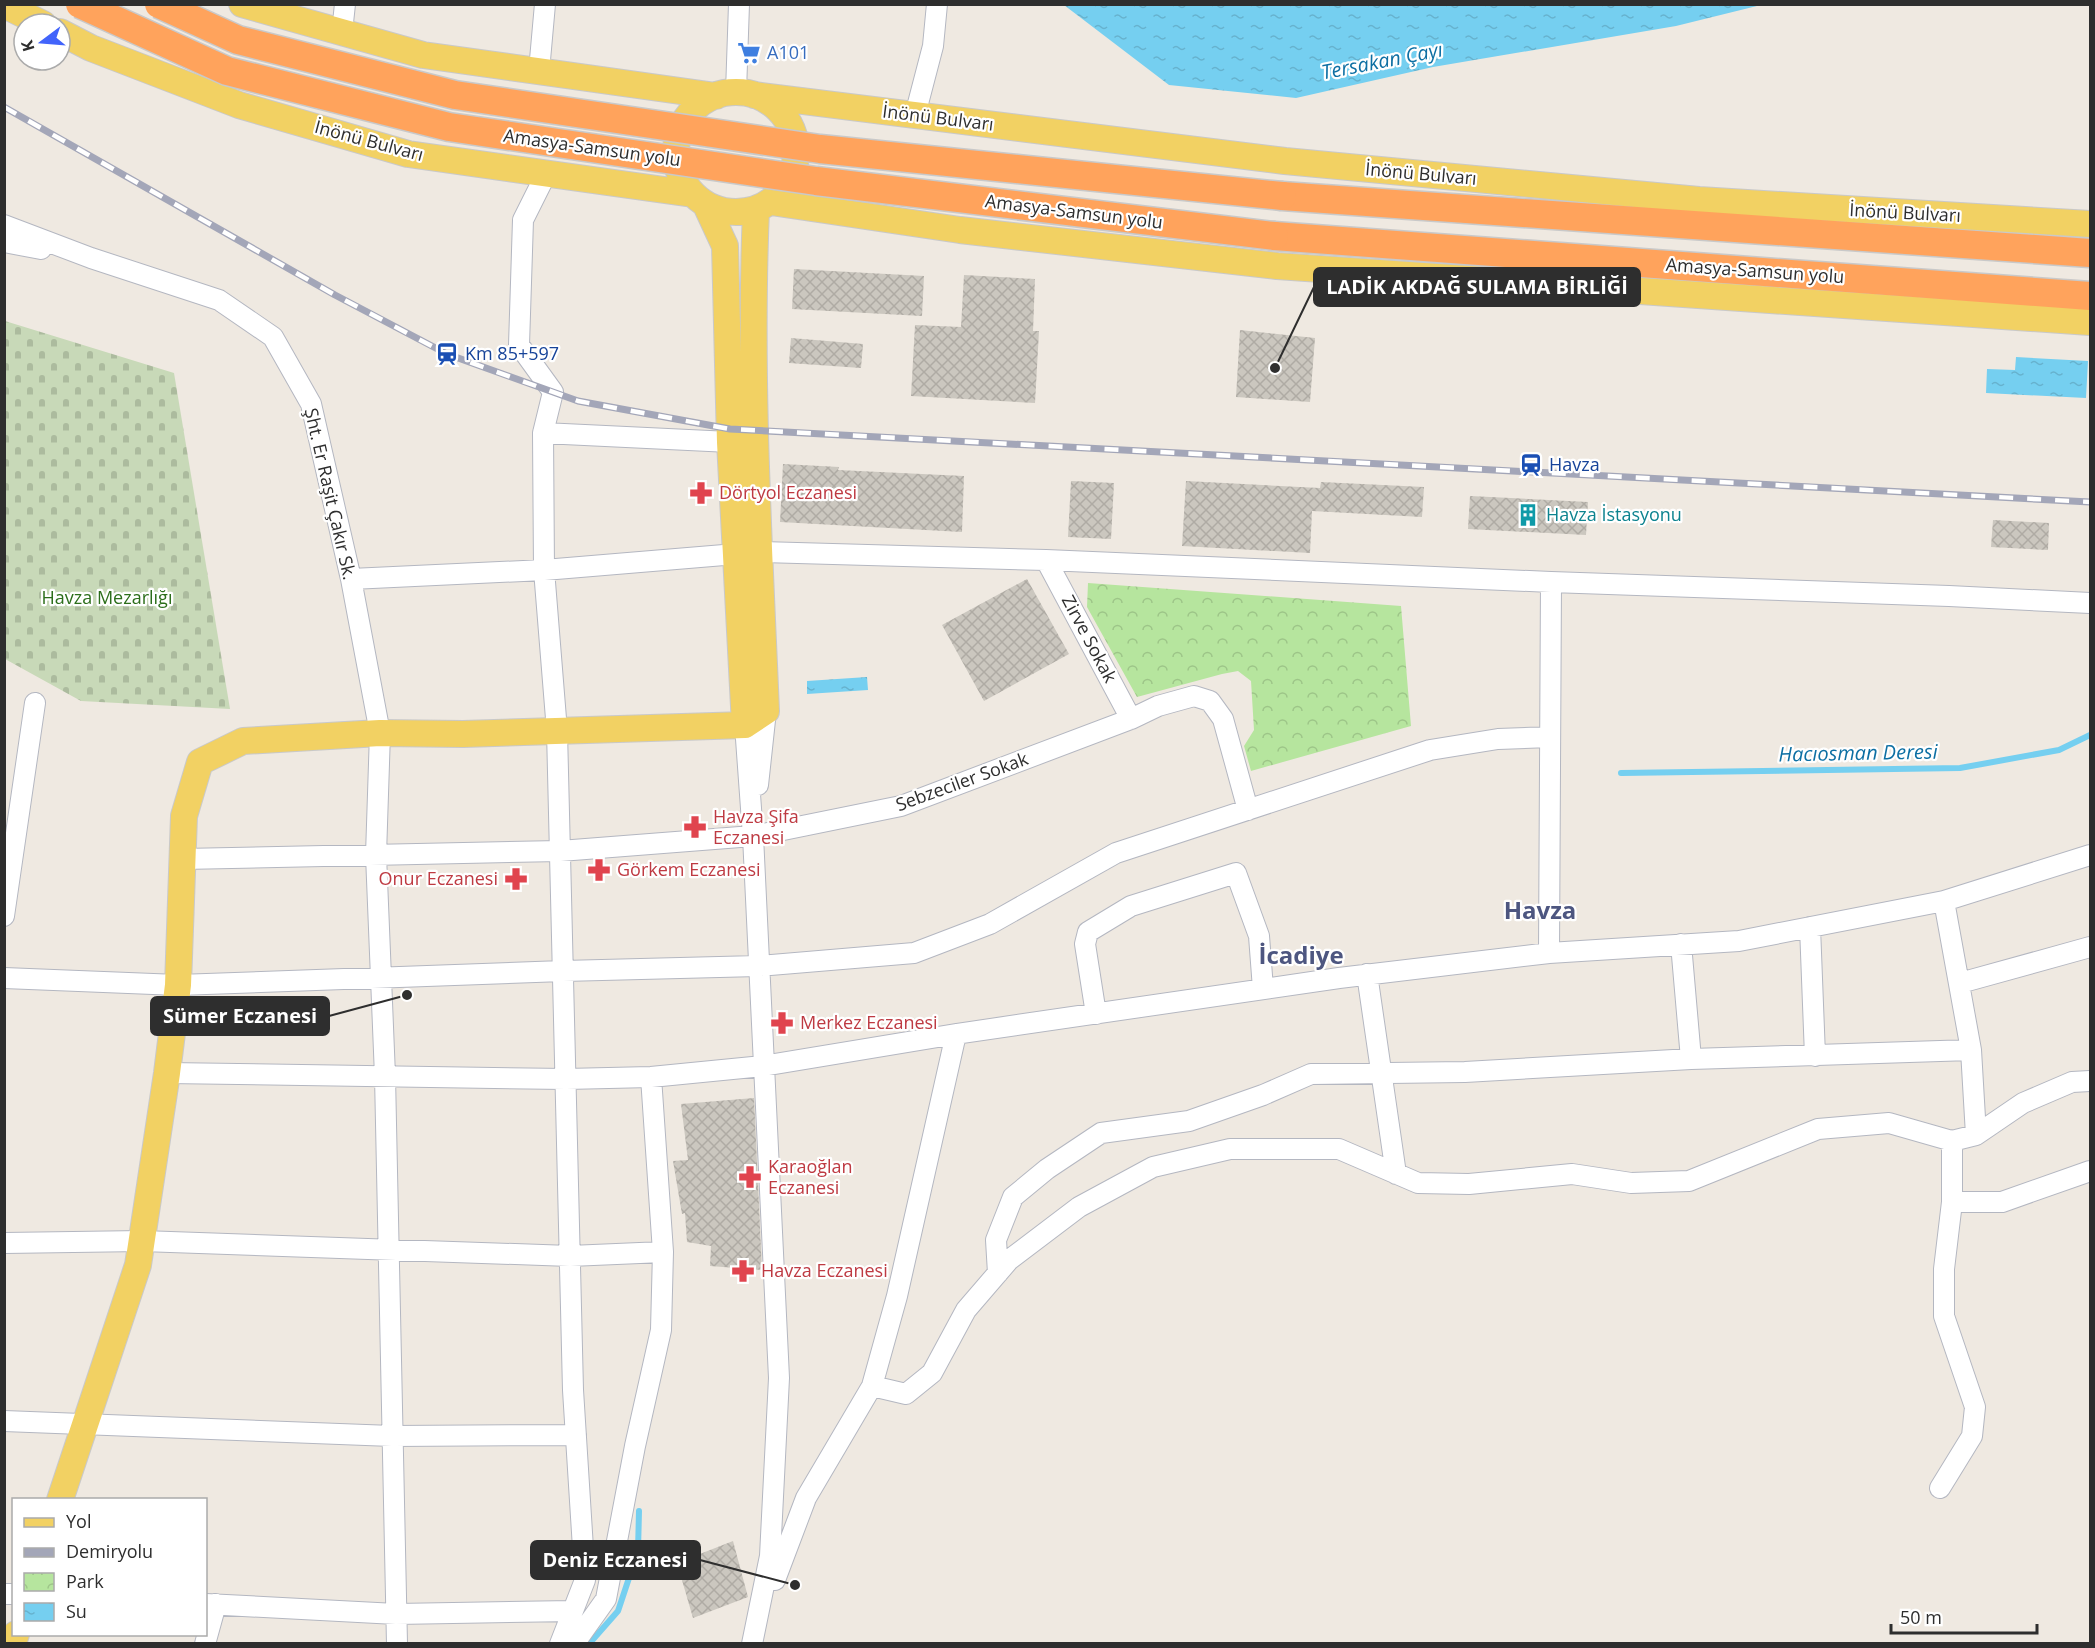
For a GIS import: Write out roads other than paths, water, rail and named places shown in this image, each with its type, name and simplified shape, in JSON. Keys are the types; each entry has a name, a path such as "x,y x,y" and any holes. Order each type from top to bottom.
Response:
{"highway":[{"name":"Amasya-Samsun yolu","path":"80,4 227,71 449,127 816,181 1274,236 2091,296"},
{"name":"Amasya-Samsun yolu","path":"159,4 238,40 455,95 820,149 1282,196 2091,253"}],"main road":[{"name":"İnönü Bulvarı","path":"242,4 423,55 1285,161 1687,199 2091,224"},
{"path":"4,5 18,12"},
{"name":"İnönü Bulvarı","path":"72,38 91,48 239,105 408,154 700,199"},
{"path":"61,1498 138,1265 178,985 184,816 200,762 243,741 380,734 463,734 745,725 766,711 747,554 730,442 725,246 700,199 682,177 676,158 678,139 685,120 699,105 735,94 771,104 785,117 793,134 796,153 793,172 784,189 763,206 739,213 722,211 700,199"},
{"path":"763,206 1277,266 2091,322"},
{"path":"745,725 747,554 755,407 754,252 763,206"}],"street":[{"path":"342,33 345,4"},
{"path":"539,71 545,4"},
{"path":"735,94 739,4"},
{"path":"915,115 933,46 937,4"},
{"path":"546,174 523,220 519,345 553,392 543,434 544,570 557,731 570,1256 576,1435 585,1580 560,1644"},
{"name":"Şht. Er Raşit Çakır Sk.","path":"4,225 91,258 219,300 273,337 311,404 351,579 380,734 376,855 385,1076 397,1644"},
{"path":"4,242 91,258"},
{"path":"543,434 730,442"},
{"path":"351,579 544,570 747,554 1046,560 2091,603"},
{"name":"Zirve Sokak","path":"1046,560 1131,718"},
{"path":"1550,953 1551,582"},
{"name":"Sebzeciler Sokak","path":"183,859 560,851 753,836 901,806 1158,706 1194,696 1210,701 1223,719 1248,810"},
{"path":"4,916 35,703"},
{"path":"753,836 766,711"},
{"path":"745,725 753,836 779,1378 771,1556 752,1643"},
{"path":"4,978 178,985 758,966 914,952 990,924 1116,853 1430,750 1497,739 1550,736"},
{"path":"167,1073 566,1079 651,1077 763,1066 956,1034 1367,974 1550,953 1739,940 1944,901 2091,855"},
{"path":"1096,1014 1085,944 1088,932 1131,906 1236,873 1259,936 1263,989"},
{"path":"1944,901 1971,1050 1976,1135"},
{"path":"1810,927 1815,1056"},
{"path":"1681,944 1691,1059"},
{"path":"1960,984 2091,947"},
{"path":"1367,974 1396,1173"},
{"path":"752,1643 806,1498 872,1386 897,1296 956,1034"},
{"path":"998,1273 996,1240 1013,1197 1047,1169 1101,1133 1189,1121 1263,1095 1311,1074 1465,1072 1691,1059 1971,1050"},
{"path":"574,1644 606,1599 635,1446 661,1330 663,1252 651,1077"},
{"path":"872,1386 906,1394 932,1374 966,1311 1009,1260 1079,1207 1152,1167 1230,1149 1339,1149 1418,1183 1469,1184 1572,1174 1631,1183 1689,1181 1818,1129 1889,1123 1952,1141 1976,1135 2023,1103 2072,1082 2091,1081"},
{"path":"1940,1488 1972,1436 1975,1407 1944,1316 1944,1269 1952,1202 1952,1141"},
{"path":"1952,1202 2002,1202 2091,1171"},
{"path":"4,1243 142,1241 570,1256 663,1252"},
{"path":"4,1421 392,1436 576,1435"},
{"path":"207,1631 211,1604 396,1614 573,1611"}],"water":[{"name":"Tersakan Çayı","path":"1064,5 1761,5 1676,26 1433,67 1296,98 1169,85"},
{"path":"2016,357 2088,361 2086,398 1986,393 1987,369 2015,370"},
{"path":"867,677 868,690 807,694 807,681"}],"waterway":[{"name":"Hacıosman Deresi","path":"1621,773 1960,768 2059,750 2090,735"},
{"name":"Hacıosman Deresi","path":"589,1644 618,1611 638,1551 639,1511"}],"railway":[{"path":"4,107 335,295 447,354 578,401 730,429 2090,502"}],"place":[{"name":"A101","path":"749,53"},
{"name":"Km 85+597","path":"447,354"},
{"name":"LADİK AKDAĞ SULAMA BİRLİĞİ","path":"1275,368"},
{"name":"Havza","path":"1531,465"},
{"name":"Dörtyol Eczanesi","path":"701,493"},
{"name":"Havza İstasyonu","path":"1528,515"},
{"name":"Havza Şifa Eczanesi","path":"695,827"},
{"name":"Görkem Eczanesi","path":"599,870"},
{"name":"Onur Eczanesi","path":"516,879"},
{"name":"Sümer Eczanesi","path":"407,995"},
{"name":"Merkez Eczanesi","path":"782,1023"},
{"name":"Karaoğlan Eczanesi","path":"750,1177"},
{"name":"Havza Eczanesi","path":"743,1271"},
{"name":"Deniz Eczanesi","path":"795,1585"}],"district":[{"name":"Havza","path":"1540,911"},
{"name":"İcadiye","path":"1301,956"}],"park label":[{"name":"Havza Mezarlığı","path":"107,598"}]}
